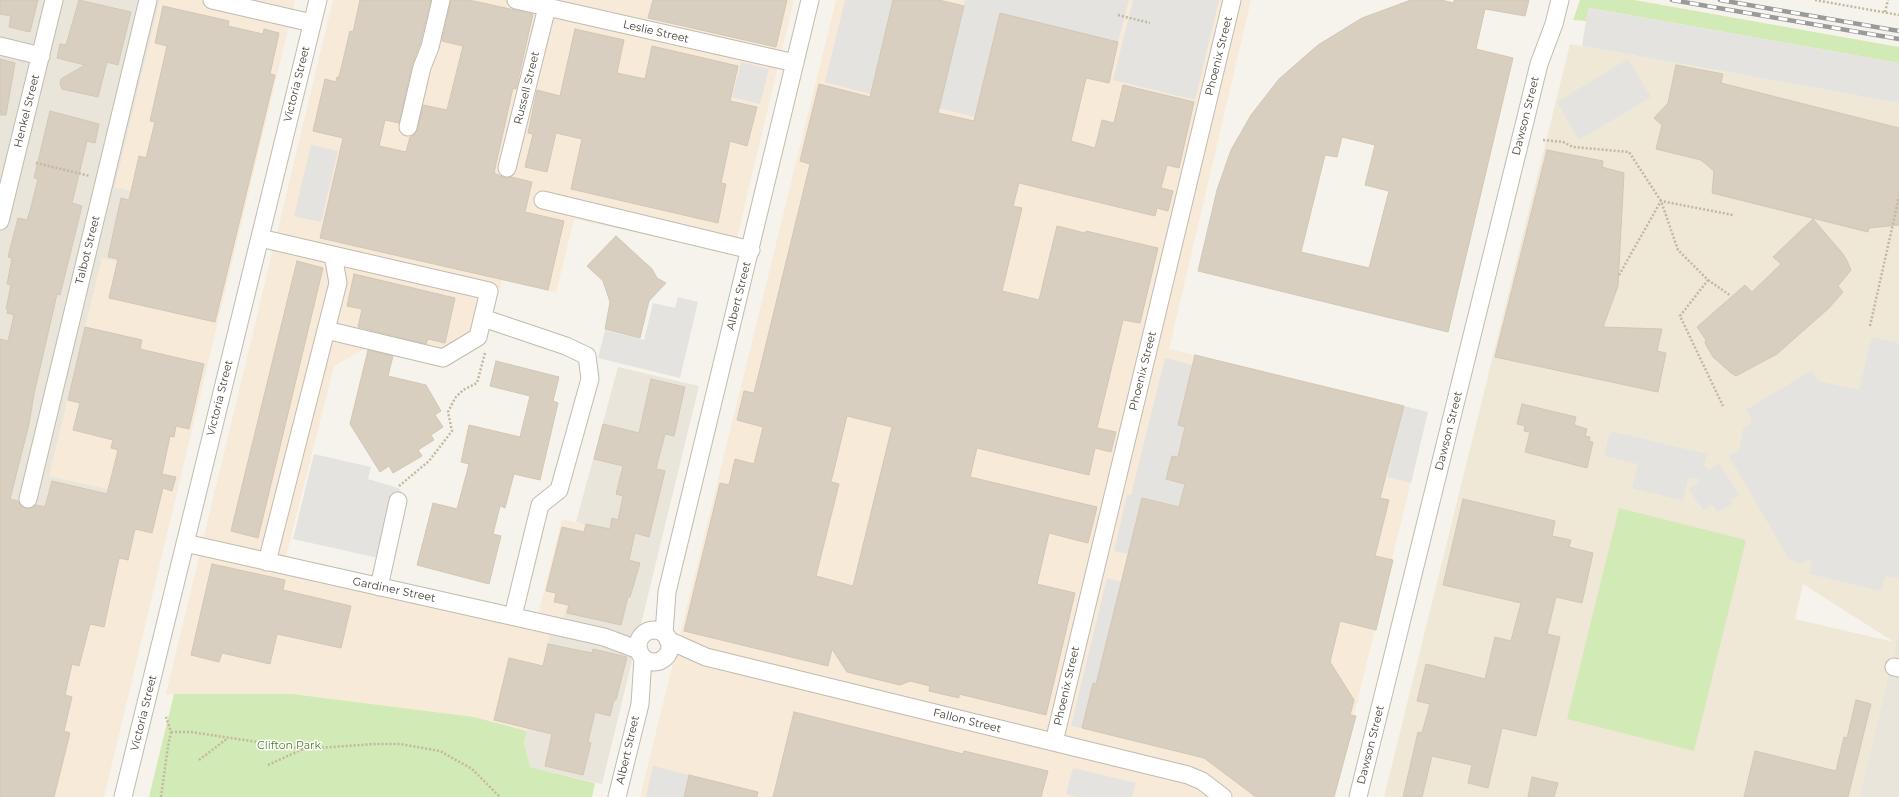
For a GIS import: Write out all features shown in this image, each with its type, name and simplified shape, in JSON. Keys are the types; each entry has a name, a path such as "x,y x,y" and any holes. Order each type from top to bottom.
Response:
{"street":[{"name":"Henkel Street","path":"0,221 54,0"},
{"name":"Talbot Street","path":"28,499 148,0"},
{"path":"212,0 312,23"},
{"name":"Victoria Street","path":"123,797 318,0"},
{"path":"408,127 422,67 430,47 441,0"},
{"name":"Leslie Street","path":"516,0 795,63"},
{"name":"Albert Street","path":"617,797 751,250 810,0"},
{"name":"Phoenix Street","path":"1054,742 1232,0"},
{"name":"Dawson Street","path":"1358,797 1539,64 1549,0"},
{"name":"Dawson Street","path":"1539,64 1554,24 1560,0"},
{"name":"Russell Street","path":"507,168 547,7"},
{"path":"0,46 41,56"},
{"path":"544,200 751,250"},
{"path":"260,238 489,292 478,337 443,358 326,330"},
{"path":"267,562 338,283 333,255"},
{"path":"483,318 566,346 587,356 590,379 559,490 540,505 513,616"},
{"path":"379,587 398,494"},
{"name":"Gardiner Street","path":"185,543 604,637 653,646"},
{"name":"Fallon Street","path":"653,646 706,657 1188,775 1202,781 1223,797"}],"path":[{"path":"1816,0 1899,14"},
{"path":"1885,12 1888,0"},
{"path":"1118,15 1150,23"},
{"path":"1543,140 1562,142 1573,147 1629,152 1661,201 1678,250 1708,280 1731,296"},
{"path":"36,163 95,177"},
{"path":"1870,326 1899,197"},
{"path":"1661,201 1733,215"},
{"path":"1618,275 1661,201"},
{"path":"1708,280 1680,316 1723,406"},
{"path":"398,494 429,461 452,431 448,412 455,398 463,390 477,383 487,346"},
{"path":"161,797 171,732 166,716"},
{"path":"171,732 191,732 304,749 374,744 400,744 440,751 472,769 500,797"},
{"path":"199,760 228,738"},
{"path":"268,765 304,749"}],"shaded area":[{"path":"0,0 160,0 115,187 180,202 163,273 102,259 50,476 108,489 101,521 0,497"},
{"path":"160,0 295,0 104,797 0,797 0,497 101,520 108,489 49,476 102,258 163,273 180,202 115,187"},
{"path":"333,0 794,0 733,254 574,219 556,293 502,280 486,339 442,366 366,348 334,366 283,568 536,624 562,519 585,525 561,630 551,628 527,731 474,717 292,694 166,694"},
{"path":"836,0 1251,0 1169,349 1428,412 1334,797 640,797"},
{"path":"845,0 893,0 871,94 825,82"},
{"path":"965,0 1129,0 1118,42 1000,13 975,117 939,108"},
{"path":"1133,0 1219,0 1195,100 1113,80"},
{"path":"1588,8 1899,63 1899,103 1582,46"},
{"path":"1570,44 1899,103 1899,630 1859,797 1384,797","holes":["1803,584 1894,642 1795,619"]},
{"path":"1628,59 1651,97 1579,140 1557,102"},
{"path":"741,62 769,69 760,104 732,97"},
{"path":"311,145 338,151 321,222 294,216"},
{"path":"678,297 698,302 680,378 598,358 605,330 644,340 653,303 675,308"},
{"path":"1872,337 1899,343 1899,578 1885,577 1881,591 1810,574 1812,561 1806,560 1801,564 1789,559 1729,456 1739,450 1743,429 1751,423 1751,418 1746,410 1812,370 1818,381 1859,390"},
{"path":"1165,358 1193,365 1178,424 1185,427 1178,457 1172,456 1166,479 1185,484 1179,507 1142,498 1128,554 1114,551 1127,495 1131,495"},
{"path":"618,367 699,386 602,784 530,767 524,742 551,628 585,525 576,522"},
{"path":"1404,406 1428,412 1411,483 1387,477"},
{"path":"1610,431 1707,454 1704,466 1709,470 1719,463 1739,495 1730,500 1732,504 1718,512 1712,504 1703,510 1689,489 1699,482 1699,479 1688,478 1683,501 1632,488 1638,464 1604,456"},
{"path":"314,454 371,467 368,479 398,488 403,493 406,502 392,561 293,539"},
{"path":"1107,578 1121,582 1096,684 1093,683 1082,728 1071,726"},
{"path":"1899,630 1899,797 1859,797 1896,643"},
{"path":"653,766 689,775 684,797 646,797"},
{"path":"1073,768 1136,783 1132,797 1077,797 1066,794"}],"green space":[{"path":"1580,0 1634,0 1899,47 1899,63 1589,8 1586,21 1573,20"},
{"path":"1619,508 1746,540 1694,751 1567,719"},
{"name":"Clifton Park","path":"174,694 292,694 474,717 527,731 524,742 530,767 595,783 592,797 149,797"}],"building":[{"path":"0,0 38,0 30,32 9,27 11,16 0,14"},
{"path":"79,0 131,12 118,65 107,62 98,97 62,89 60,84 61,79 85,65 57,58 60,44 66,45"},
{"path":"360,0 431,0 420,44 412,65 399,123 385,120 379,146 406,152 410,137 415,134 418,129 423,105 447,110 463,46 442,41 451,0 469,0 533,14 516,89 513,88 494,173 505,178 511,177 532,182 525,212 564,221 548,290 320,238 343,138 313,131 325,79 336,82 337,77 339,77 350,31 353,32"},
{"path":"653,0 787,0 776,47 648,18"},
{"path":"893,0 939,0 964,6 938,113 974,121 1000,13 1118,42 1109,83 1086,78 1071,141 1095,148 1102,120 1114,123 1123,85 1194,102 1179,168 1167,165 1161,188 1173,191 1168,211 1157,208 1155,216 1019,183 1013,206 1022,208 1002,291 1039,300 1057,226 1085,233 1086,231 1158,248 1140,323 1123,320 1097,428 1116,432 1111,452 1095,448 1089,475 977,448 970,477 1097,507 1088,543 1049,533 1037,584 1075,593 1046,715 959,694 959,698 929,691 930,686 910,681 900,685 847,672 832,649 828,666 684,631 720,483 729,485 735,459 754,464 763,427 737,420 744,391 754,393 810,164 800,161 819,84 870,97","holes":["847,416 892,427 853,586 816,576 839,484 831,482"]},
{"path":"1411,0 1441,0 1454,3 1454,0 1529,0 1525,16 1485,9 1476,49 1513,58 1448,332 1198,271 1217,190 1231,150 1251,115 1279,79 1318,45 1362,18","holes":["1342,137 1375,145 1365,185 1389,191 1369,268 1301,252 1325,155 1337,157"]},
{"path":"163,6 229,21 228,26 263,34 264,29 279,33 270,74 275,75 215,322 109,298 118,259 108,257 121,198 129,200 139,156 146,158 155,122 150,121 167,46 155,43"},
{"path":"575,29 624,40 617,73 645,79 652,46 738,66 730,101 757,107 747,146 730,141 721,183 726,184 718,223 571,189 582,139 556,133 547,172 525,167 533,134 528,133 537,90 560,96"},
{"path":"0,59 15,63 6,115 0,115"},
{"path":"1676,65 1723,74 1721,83 1899,128 1899,225 1869,228 1868,232 1712,193 1714,171 1701,160 1656,149 1662,125 1654,118 1668,103"},
{"path":"50,111 99,124 95,143 87,141 72,203 82,206 60,295 57,294 34,394 29,424 10,499 18,501 21,506 26,509 36,505 45,507 52,481 107,494 118,450 111,448 113,440 73,430 80,403 68,400 85,327 142,340 140,349 204,364 189,429 176,426 174,437 170,436 162,474 176,477 172,491 163,488 152,533 135,529 128,560 119,558 104,627 90,624 79,666 72,664 65,695 72,697 64,731 70,733 54,797 0,797 0,339 8,341 14,315 7,313 8,309 6,309 11,285 7,284 12,258 8,257 18,218 27,220 30,211 38,179 34,178"},
{"path":"1547,150 1603,161 1602,167 1624,173 1618,286 1603,327 1662,329 1657,351 1666,353 1658,392 1495,357"},
{"path":"1813,219 1843,254 1851,270 1838,286 1843,292 1829,308 1777,354 1736,376 1713,357 1705,343 1706,340 1697,327 1745,285 1752,292 1781,264 1773,257"},
{"path":"616,236 652,269 657,278 666,283 649,301 640,338 605,329 610,302 603,281 587,266"},
{"path":"297,261 323,268 258,538 231,531"},
{"path":"354,274 455,298 445,343 428,339 426,344 358,327 362,309 347,306"},
{"path":"368,350 393,356 388,376 426,385 441,411 435,415 443,427 431,435 434,440 418,450 422,456 393,473 389,466 380,472 350,424"},
{"path":"1195,355 1404,406 1380,498 1389,500 1375,556 1393,560 1376,630 1340,621 1330,662 1354,700 1350,715 1356,716 1334,797 1256,797 1204,758 1082,728 1093,683 1096,684 1142,498 1179,507 1185,484 1166,479 1172,456 1178,457 1185,427 1178,425"},
{"path":"496,361 559,377 553,401 558,403 540,480 514,474 505,508 500,506 493,534 501,536 489,584 417,565 433,503 457,509 469,464 461,462 469,425 520,437 530,396 490,386"},
{"path":"651,379 685,387 674,436 665,434 656,469 665,471 649,537 635,533 629,560 640,563 630,597 628,597 621,625 567,613 569,605 554,602 556,593 546,591 562,527 584,532 586,524 610,529 612,518 618,520 623,496 616,494 623,466 594,459 603,424 639,433"},
{"path":"1522,404 1576,417 1574,425 1587,429 1585,436 1590,437 1589,441 1593,442 1587,468 1525,452 1530,432 1524,431 1525,426 1517,424"},
{"path":"1463,499 1555,521 1552,536 1571,540 1569,547 1593,553 1582,603 1556,597 1547,634 1560,637 1536,736 1502,728 1488,788 1468,783 1472,765 1432,756 1422,797 1403,797 1418,732 1422,733 1430,704 1417,701 1426,664 1485,679 1495,637 1511,641 1521,603 1443,585"},
{"path":"212,564 285,580 283,590 351,606 341,648 277,634 270,664 222,653 219,662 191,655"},
{"path":"548,644 592,653 593,649 627,657 616,700 614,700 610,716 595,712 588,742 591,743 583,775 545,766 552,734 494,720 509,658 543,666"},
{"path":"1856,700 1871,704 1848,797 1744,797 1755,751 1836,771 1844,737 1847,738"},
{"path":"794,712 963,754 964,751 1048,771 1041,797 773,797"},
{"path":"689,775 758,792 757,797 684,797"},
{"path":"1532,777 1558,783 1554,797 1528,797"}],"railway":[{"path":"1672,0 1899,39"},
{"path":"1720,0 1899,31"}]}
